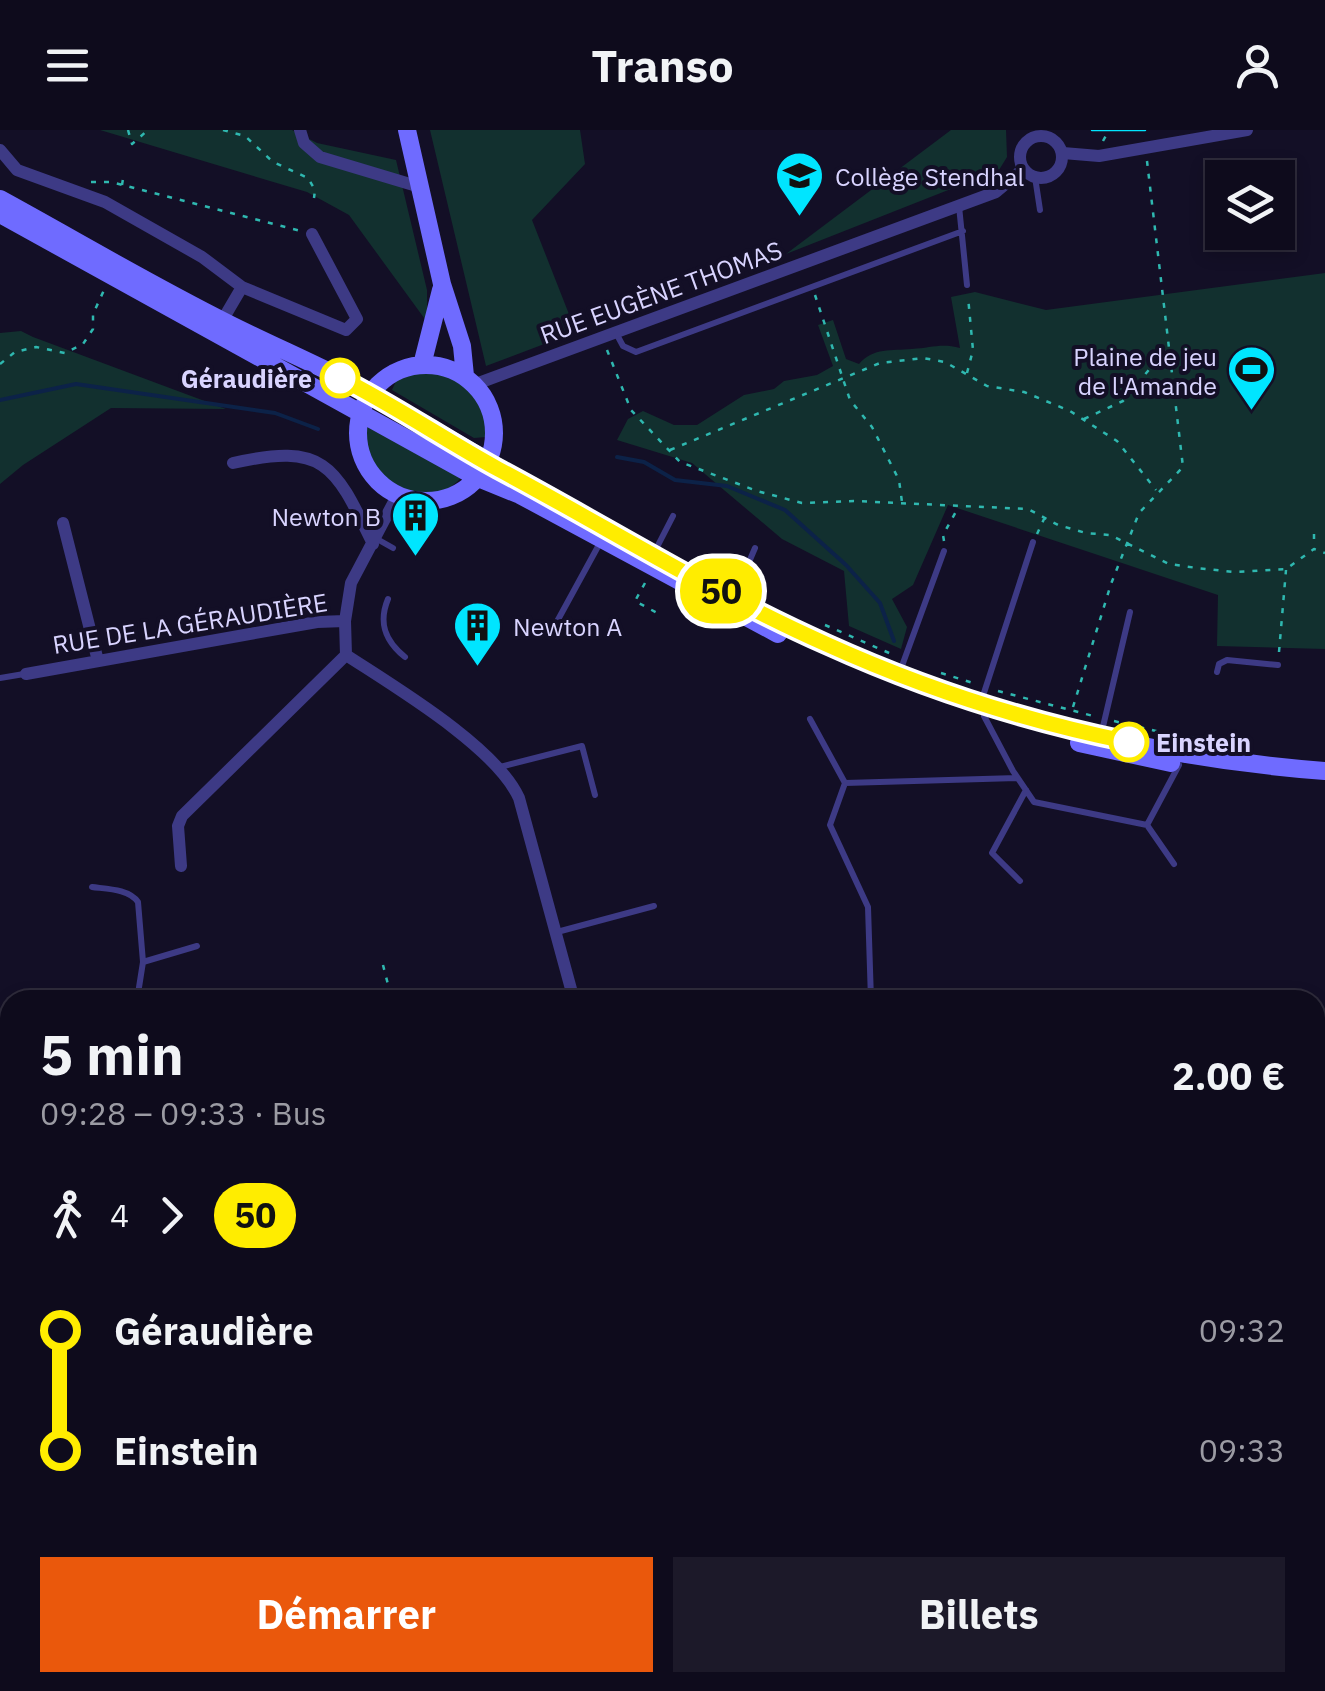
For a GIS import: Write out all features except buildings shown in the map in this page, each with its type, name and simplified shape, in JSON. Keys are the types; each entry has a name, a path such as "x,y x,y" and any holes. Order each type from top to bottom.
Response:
{"main road":[{"path":"407,130 442,284 470,380 493,416 495,435 483,470 449,498 397,496 373,477 362,458 358,431 370,393 398,370 422,364 448,368 470,380"},
{"path":"0,199 222,320 370,393 520,496 601,540 734,598 823,643 902,667 1076,743 1179,765 1325,783"},
{"path":"0,214 361,412 483,470 818,653 895,685 1103,728 1259,766 1325,771"},
{"path":"422,364 442,284"}],"street":[{"path":"300,130 304,143 320,157 420,187"},
{"path":"1063,154 1099,156 1247,130"},
{"path":"1035,133 1052,138 1063,154 1054,175 1029,173 1021,150 1035,133"},
{"path":"0,150 17,170 105,202 202,257 242,287 346,330 357,319 312,234"},
{"name":"RUE EUGÈNE THOMAS","path":"470,380 616,333 996,192 1029,173"},
{"path":"222,320 242,287"},
{"path":"233,463 264,456 296,456 323,463 347,491 374,541"},
{"name":"RUE DE LA GÉRAUDIÈRE","path":"26,674 317,622 345,621 351,583 397,496"},
{"path":"63,523 98,660"},
{"path":"181,866 178,826 182,816 346,655 345,621"},
{"path":"346,655 500,767 520,798 571,990"}],"lane":[{"path":"1029,173 1040,210"},
{"path":"959,205 967,285"},
{"path":"616,333 623,346 636,352 963,231"},
{"path":"654,562 674,516"},
{"path":"554,627 601,540"},
{"path":"374,541 394,548"},
{"path":"1034,542 983,702 1018,778 1034,802 1147,825 1174,864"},
{"path":"734,598 755,548"},
{"path":"902,667 944,551"},
{"path":"388,600 383,614 386,636 404,657"},
{"path":"1103,728 1130,612"},
{"path":"1217,672 1218,664 1227,660 1278,665"},
{"path":"0,678 26,674"},
{"path":"810,719 845,783 830,825 868,906 870,990"},
{"path":"500,767 582,746 596,795"},
{"path":"1147,825 1179,765"},
{"path":"845,783 1018,778"},
{"path":"1020,880 992,853 1026,790"},
{"path":"92,887 133,896 141,922 143,962 139,990"},
{"path":"556,932 654,906"},
{"path":"143,962 197,946"}],"path":[{"path":"128,130 130,152"},
{"path":"132,144 148,130"},
{"path":"223,130 244,136 273,162 308,178 315,190 314,198"},
{"path":"244,136 247,130"},
{"path":"1100,147 1109,130"},
{"path":"1074,707 1111,584 1138,513 1182,468 1145,147"},
{"path":"122,185 124,173"},
{"path":"91,182 122,185 266,219 312,234"},
{"path":"967,285 973,350 967,374"},
{"path":"0,364 26,349 36,347 65,353 83,344 93,329 93,314 106,287"},
{"path":"812,288 850,400 872,427 898,480 902,504"},
{"path":"1082,419 1124,401 1168,346"},
{"path":"607,350 631,410 680,462 757,492 802,503 1028,509 1086,534 1110,534 1169,564 1234,572 1286,569 1314,548"},
{"path":"669,451 880,362 923,358 945,362 987,386 1024,392 1082,419 1117,441 1157,491"},
{"path":"944,551 943,535 959,506"},
{"path":"1034,542 1044,518"},
{"path":"1314,534 1314,548"},
{"path":"1314,548 1325,553"},
{"path":"654,562 635,601 659,614"},
{"path":"1278,665 1286,569"},
{"path":"818,622 902,667"},
{"path":"938,672 983,702 1103,728 1219,742"},
{"path":"383,966 389,990"}],"green space":[{"path":"100,130 292,130 317,143 396,160 427,290 427,322 349,215 307,192"},
{"path":"430,130 580,130 585,164 532,220 576,332 486,366"},
{"path":"951,130 1006,130 1007,157 999,170 786,254"},
{"path":"1325,273 1325,649 1217,646 1218,595 948,505 913,585 892,599 907,627 901,649 849,626 844,571 782,539 692,463 617,440 628,419 643,411 674,425 697,425 744,395 817,375 833,366 818,325 833,320 846,359 859,364 883,351 960,348 951,297 975,292 1046,310"},
{"path":"21,331 226,409 111,408 0,484 0,333"},
{"path":"418,372 445,375 467,388 482,410 486,437 474,438 392,390 396,381"},
{"path":"367,427 460,479 429,495 398,489 384,479 366,449 363,430"}],"waterway":[{"path":"0,400 76,384 275,413 318,429"},
{"path":"617,457 644,462 675,480 727,486 785,510 846,565 880,603 894,641"}],"tram line":[{"path":"1092,130 1145,130"}],"bus line":[{"name":"50","path":"340,378 677,568 823,643 980,704 1129,742"}],"place":[{"name":"Collège Stendhal","path":"800,218"},
{"name":"Géraudière","path":"340,378"},
{"name":"Plaine de jeu de l'Amande","path":"1252,412"},
{"name":"Newton B","path":"416,558"},
{"name":"Newton A","path":"478,668"},
{"name":"Einstein","path":"1129,742"}]}
